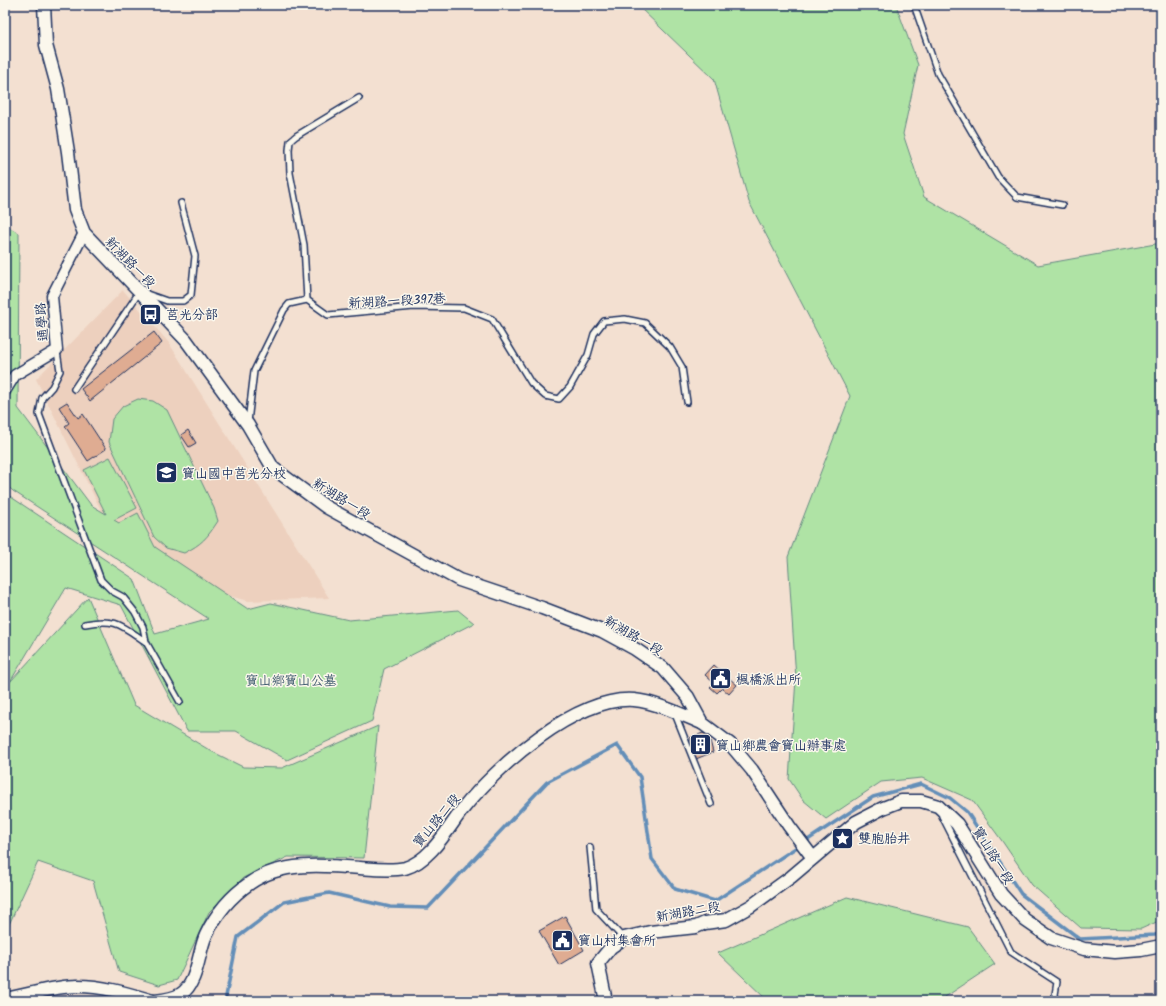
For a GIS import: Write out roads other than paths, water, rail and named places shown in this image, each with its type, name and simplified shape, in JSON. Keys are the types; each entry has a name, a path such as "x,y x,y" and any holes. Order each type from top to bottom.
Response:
{"street":[{"name":"新湖路一段","path":"46,6 46,45 58,89 75,210 84,233 186,340 248,425 273,468 326,507 459,580 542,608 602,631 635,649 663,668 688,697 702,723 730,744 752,770 789,826 813,858"},
{"name":"通學路","path":"5,391 15,375 57,350 52,296 84,233"},
{"name":"寶山路二段","path":"5,999 52,989 78,986 115,990 154,1001 167,999 181,994 192,982 206,936 218,914 231,899 250,883 264,874 282,869 307,866 386,869 405,868 430,853 473,796 498,771 528,746 562,722 590,708 618,701 634,700 648,703 702,723"},
{"name":"寶山路一段","path":"813,858 856,822 883,808 901,801 920,801 938,806 957,824 1001,894 1025,920 1051,938 1084,949 1115,952 1141,950 1161,946"},
{"name":"新湖路二段","path":"603,1000 598,963 611,947 624,938 650,932 696,927 705,923 726,920 751,906 813,858"}],"lane":[{"path":"914,5 938,74 998,177 1016,197 1062,205"},
{"path":"248,425 254,370 288,304 307,300 304,245 290,173 290,141 359,98"},
{"path":"74,389 139,291 167,301 183,301 191,295 194,256 181,203"},
{"name":"新湖路一段397巷","path":"307,300 328,314 414,307 464,308 485,316 492,319 530,383 545,396 559,399 570,386 588,355 594,334 604,321 625,319 645,323 670,347 682,367 687,402"},
{"path":"57,350 60,371 52,387 42,398 39,414 101,580 112,591 123,597 135,612 143,627 146,642 180,702"},
{"path":"86,624 101,621 114,622 126,628 146,642"},
{"path":"674,712 711,804"},
{"path":"938,806 1011,952 1057,982 1054,1001"},
{"path":"590,847 596,909 624,938"}],"waterway":[{"path":"225,1001 238,937 284,902 329,893 390,907 428,908 547,782 617,745 640,777 652,859 675,889 715,901 873,797 921,784 950,798 967,812 1021,894 1080,939 1155,935 1161,933"}],"place":[{"name":"莒光分部","path":"150,314"},
{"name":"寶山國中莒光分校","path":"167,473"},
{"name":"楓橋派出所","path":"720,679"},
{"name":"寶山鄉農會寶山辦事處","path":"701,745"},
{"name":"雙胞胎井","path":"843,838"},
{"name":"寶山村集會所","path":"562,940"}],"park label":[{"name":"寶山鄉寶山公墓","path":"291,680"}]}
